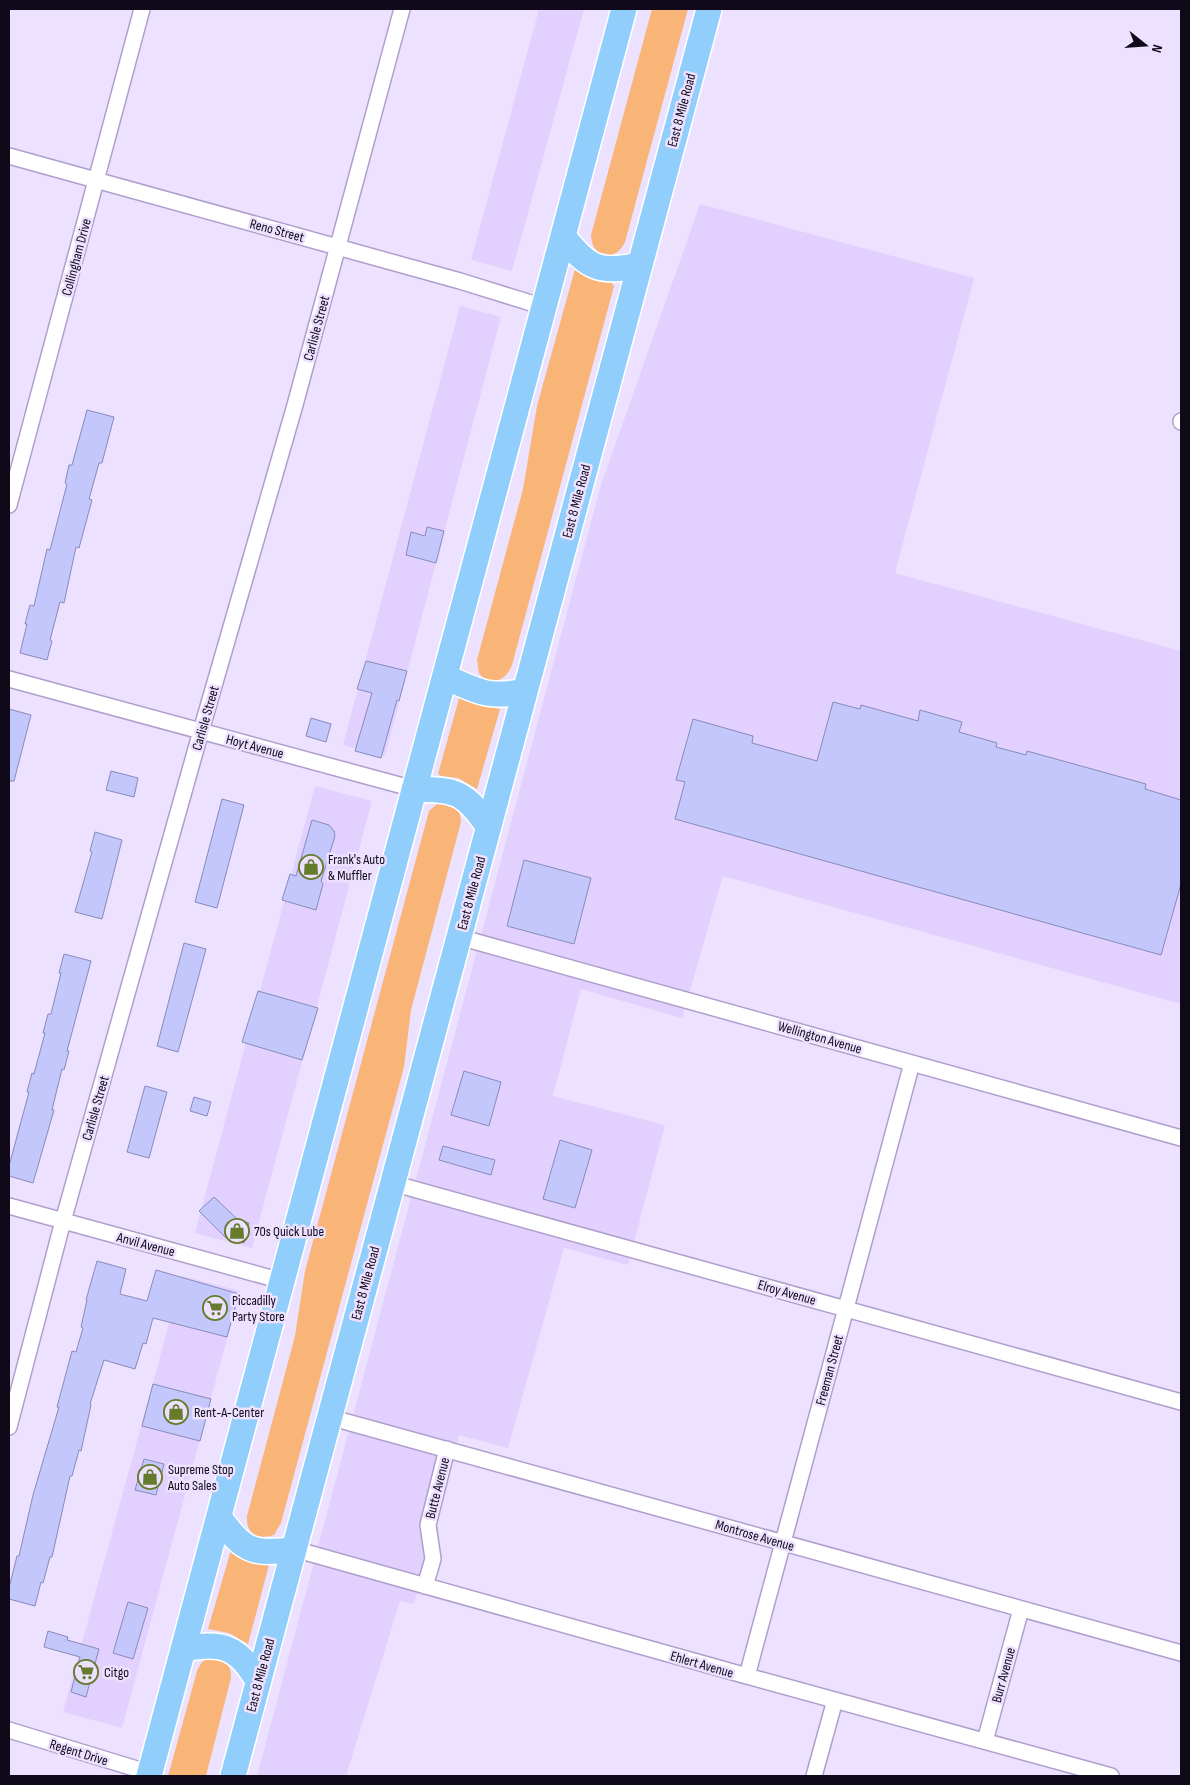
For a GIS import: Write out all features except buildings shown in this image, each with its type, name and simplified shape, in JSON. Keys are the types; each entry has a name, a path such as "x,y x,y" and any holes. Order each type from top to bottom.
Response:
{"highway":[{"path":"150,1775 624,9"},
{"name":"East 8 Mile Road","path":"233,1776 709,9"},
{"path":"563,236 575,253 595,266 613,270 639,265"},
{"path":"445,677 489,695 498,696 525,692"},
{"path":"414,789 443,790 459,794 476,808 488,826"},
{"path":"219,1517 231,1534 248,1548 265,1552 294,1549"},
{"path":"184,1649 208,1645 228,1648 244,1659 258,1681"}],"street":[{"name":"Collingham Drive","path":"9,505 142,9"},
{"name":"Carlisle Street","path":"9,1427 64,1221 201,731 295,405 402,9"},
{"name":"Reno Street","path":"9,156 460,281 544,307"},
{"name":"Hoyt Avenue","path":"9,678 414,789"},
{"name":"Wellington Avenue","path":"459,937 1181,1138"},
{"name":"Freeman Street","path":"746,1676 912,1063"},
{"name":"Elroy Avenue","path":"392,1183 1181,1402"},
{"name":"Anvil Avenue","path":"9,1206 282,1281"},
{"name":"Montrose Avenue","path":"329,1417 1181,1653"},
{"name":"Butte Avenue","path":"425,1586 434,1559 428,1525 447,1449"},
{"name":"Ehlert Avenue","path":"294,1549 1111,1776"},
{"name":"Burr Avenue","path":"985,1741 1022,1609"},
{"path":"814,1776 835,1700"},
{"name":"Regent Drive","path":"9,1730 150,1775"}],"shaded area":[{"path":"539,9 584,9 512,271 471,260"},
{"path":"652,9 688,9 625,242 616,253 605,255 595,249 591,235"},
{"path":"700,204 974,278 895,573 1181,651 1181,1004 723,876 682,1018 581,989 553,1096 665,1125 628,1265 564,1248 508,1448 459,1435 414,1604 400,1601 346,1776 257,1776 601,485"},
{"path":"575,269 596,279 611,282 614,286 512,665 502,679 497,681 488,680 479,673 477,660 523,489 537,406"},
{"path":"460,306 501,317 385,756 343,745"},
{"path":"460,695 474,704 500,709 477,789 458,778 438,774"},
{"path":"315,786 372,801 252,1248 195,1233"},
{"path":"447,802 458,809 461,822 411,1010 404,1067 281,1523 274,1535 258,1536 248,1527 247,1516 295,1336 305,1271 429,811 438,803"},
{"path":"182,1276 240,1291 122,1728 63,1712"},
{"path":"231,1550 249,1561 269,1565 248,1644 229,1633 208,1629"},
{"path":"214,1657 227,1664 231,1678 206,1776 168,1776 197,1671 203,1661"}],"place":[{"name":"Frank's Auto & Muffler","path":"311,867"},
{"name":"70s Quick Lube","path":"237,1231"},
{"name":"Piccadilly Party Store","path":"215,1308"},
{"name":"Rent-A-Center","path":"176,1412"},
{"name":"Supreme Stop Auto Sales","path":"150,1477"},
{"name":"Citgo","path":"86,1672"}]}
